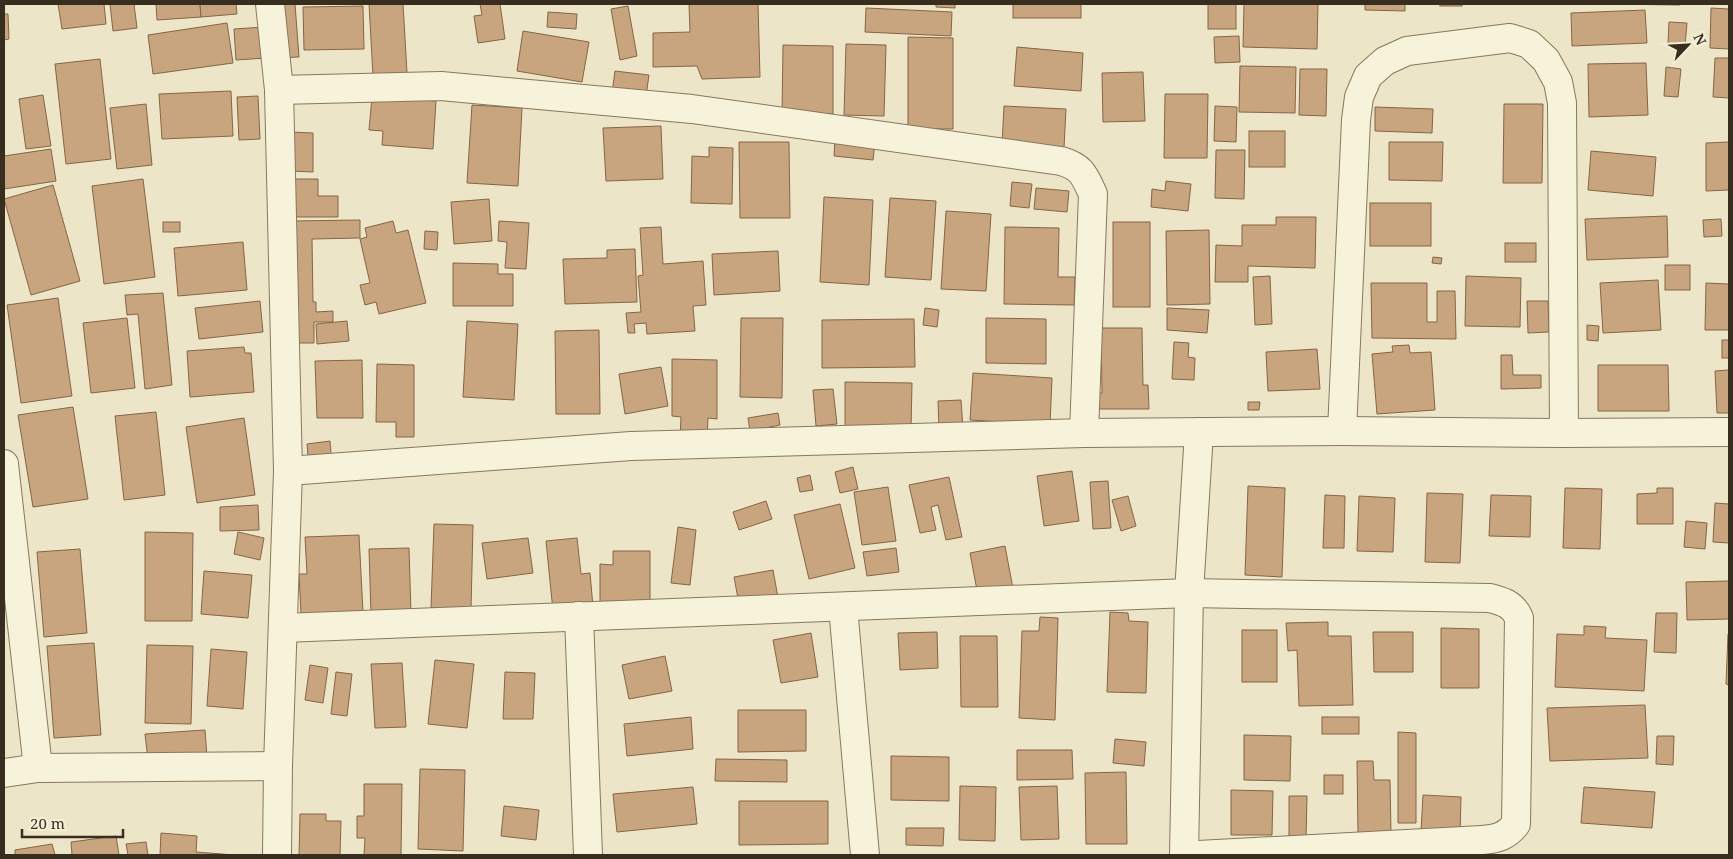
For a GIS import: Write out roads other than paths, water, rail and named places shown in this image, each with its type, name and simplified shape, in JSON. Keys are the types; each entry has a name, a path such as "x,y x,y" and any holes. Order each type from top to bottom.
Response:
{"street":[{"path":"270,4 279,90 288,471 278,766 278,855"},
{"path":"1342,431 1356,120 1359,97 1368,76 1384,61 1407,51 1510,38 1529,44 1546,60 1558,82 1562,103 1564,433"},
{"path":"279,90 441,86 682,108 1061,161 1074,165 1084,176 1093,194 1084,433"},
{"path":"288,471 632,446 1084,433 1342,431 1729,432"},
{"path":"1184,855 1189,593 1198,432"},
{"path":"4,464 38,768"},
{"path":"283,628 1189,593 1490,598 1515,608 1519,618 1516,824 1509,833 1494,839 1482,840 1198,855"},
{"path":"843,607 865,855"},
{"path":"579,616 588,855"},
{"path":"4,774 38,768 278,766"}]}
